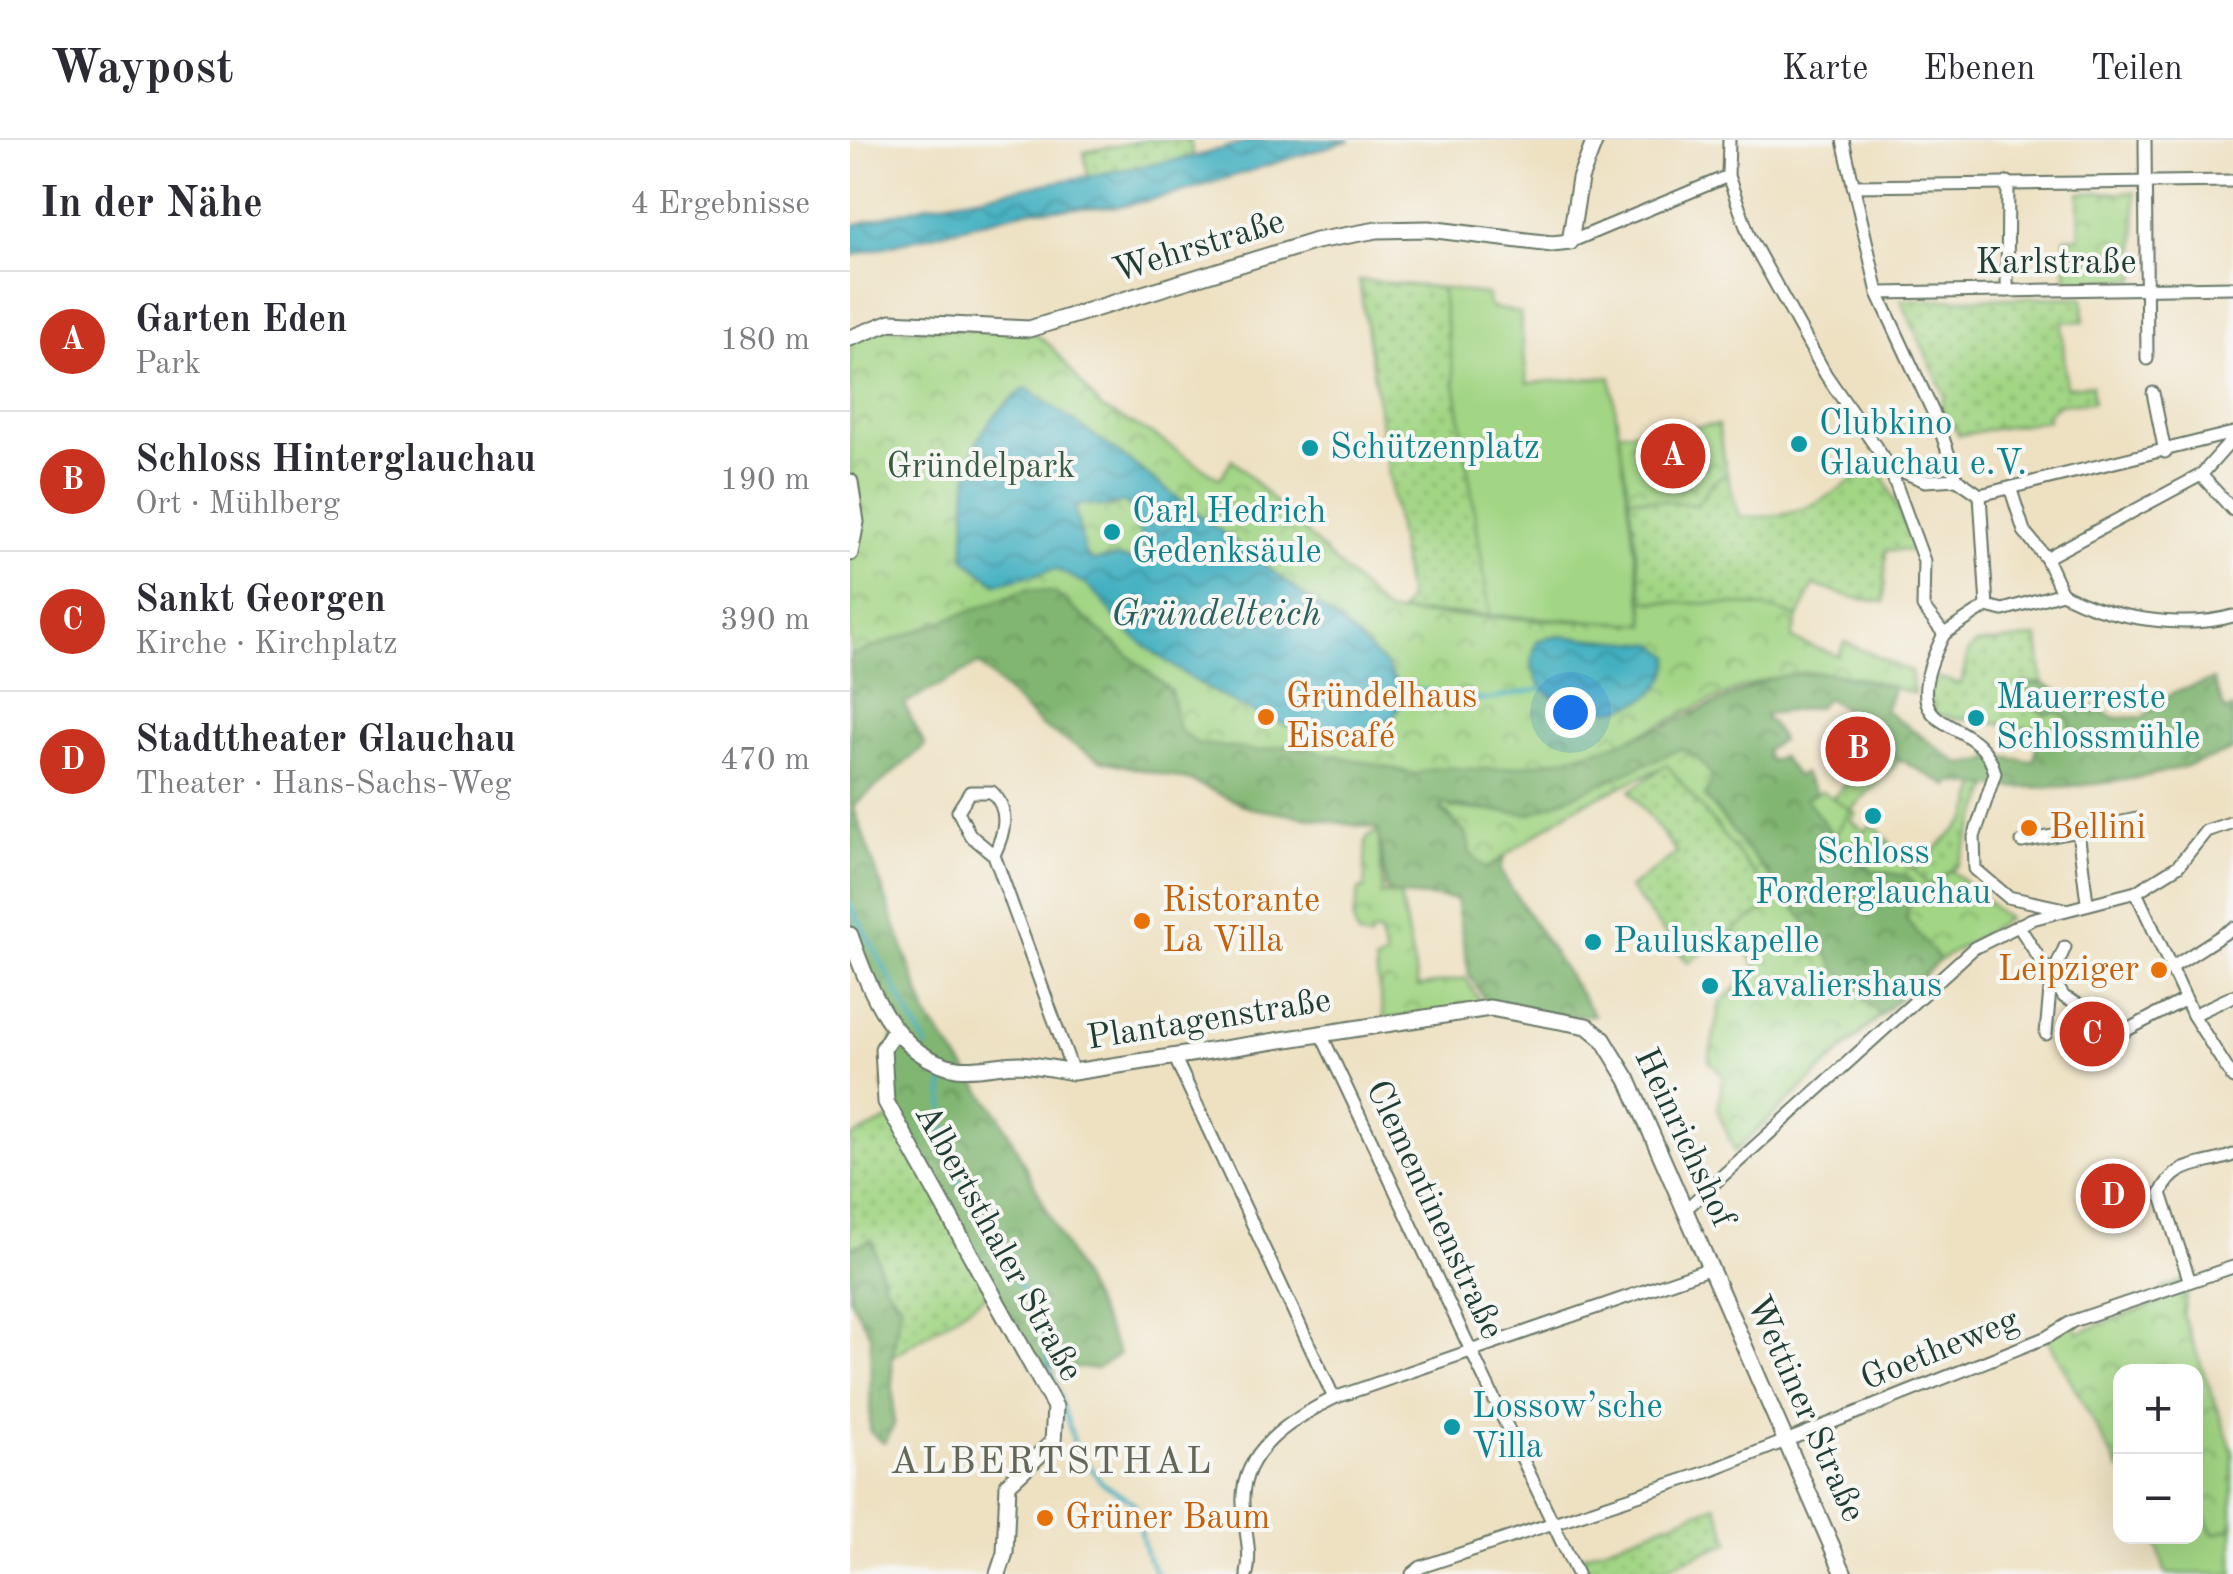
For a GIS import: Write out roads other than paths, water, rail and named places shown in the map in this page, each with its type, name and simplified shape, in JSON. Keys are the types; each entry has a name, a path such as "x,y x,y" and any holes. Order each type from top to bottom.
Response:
{"street":[{"path":"1570,242 1580,179 1595,140"},
{"path":"1729,140 1728,176 1750,238 1826,375 1888,466 1924,561 1922,606 1944,634"},
{"path":"1843,140 1878,294 1938,423 1957,479 1980,495 2233,436"},
{"path":"2146,140 2147,360"},
{"name":"Wehrstraße","path":"850,338 891,322 1029,328 1056,323 1316,242 1377,230 1428,229 1552,244 1570,242 1728,176"},
{"path":"1853,186 2233,181"},
{"path":"2007,291 2008,182"},
{"name":"Karlstraße","path":"1878,294 2233,287"},
{"path":"2154,393 2164,452"},
{"path":"2046,558 2201,474 2233,436"},
{"path":"1888,466 1926,482 1957,479"},
{"path":"2201,474 2233,510"},
{"path":"850,482 856,522 850,553"},
{"path":"2011,490 2024,531 2046,558 2062,593"},
{"path":"1980,495 1987,606"},
{"path":"2064,909 2008,897 1975,868 1974,837 1995,773 1971,741 1935,717 1924,692 1924,673 1944,634 1987,606 2004,610 2062,593 2165,622 2195,624 2233,616"},
{"path":"994,855 1004,828 1003,806 992,792 970,792 958,811 962,823 994,855 1073,1072"},
{"path":"2022,842 2137,820"},
{"path":"1686,1208 1947,967 2018,925 2087,902 2136,892 2190,854 2206,832 2233,822"},
{"path":"2078,831 2087,902"},
{"path":"2136,892 2184,1000 2233,1078"},
{"path":"2018,925 2064,997 2127,1030 2184,1000"},
{"path":"2171,968 2233,928"},
{"path":"850,935 870,995 895,1028"},
{"path":"2046,1034 2051,979 2065,947"},
{"path":"2193,1014 2233,996"},
{"name":"Plantagenstraße","path":"895,1028 951,1067 1020,1064 1073,1072 1490,1008 1544,1016"},
{"name":"Heinrichshof","path":"1544,1016 1587,1026 1603,1039 1628,1080 1711,1268"},
{"name":"Albertsthaler Straße","path":"895,1028 883,1050 886,1102 1055,1407 1053,1442 1008,1484 1005,1553 998,1574"},
{"name":"Clementinenstraße","path":"1320,1032 1577,1574"},
{"path":"1174,1056 1334,1398"},
{"path":"2189,1279 2161,1193 2169,1176 2185,1166 2233,1155"},
{"name":"Goetheweg","path":"1412,1574 1421,1567 1785,1442 2047,1337 2073,1321 2233,1266"},
{"path":"1247,1574 1250,1556 1243,1488 1250,1466 1286,1426 1334,1398 1471,1354 1711,1268"},
{"name":"Wettiner Straße","path":"1711,1268 1839,1572"}],"water":[{"path":"1252,140 1350,140 1172,195 1122,206 1030,210 850,256 850,226 927,205 1193,157"},
{"name":"Gründelteich","path":"1026,388 1118,452 1340,623 1385,664 1403,693 1395,715 1363,731 1335,734 1272,720 1239,706 1178,670 1130,633 1089,587 1056,569 996,584 964,558 966,506 976,444 1003,407","holes":["1125,502 1134,511 1146,555 1138,561 1115,557 1092,561 1085,554 1075,509 1081,504 1105,507"]},
{"path":"1559,636 1655,644 1671,656 1661,683 1642,701 1616,709 1588,709 1562,701 1542,686 1533,666 1538,640"}],"waterway":[{"path":"1422,690 1484,700 1542,689"},
{"path":"850,904 927,1047"},
{"path":"943,1072 945,1153 992,1242 1030,1301 1075,1445 1101,1482 1134,1503 1147,1557 1157,1574"}],"place":[{"name":"Clubkino Glauchau e.V.","path":"1799,444"},
{"name":"Schützenplatz","path":"1310,448"},
{"name":"Garten Eden","path":"1673,456"},
{"name":"Carl Hedrich Gedenksäule","path":"1112,532"},
{"name":"Gründelhaus Eiscafé","path":"1266,717"},
{"name":"Mauerreste Schlossmühle","path":"1976,718"},
{"name":"Schloss Hinterglauchau","path":"1858,749"},
{"name":"Schloss Forderglauchau","path":"1873,816"},
{"name":"Bellini","path":"2029,828"},
{"name":"Ristorante La Villa","path":"1142,921"},
{"name":"Pauluskapelle","path":"1593,942"},
{"name":"Leipziger","path":"2159,970"},
{"name":"Kavaliershaus","path":"1710,986"},
{"name":"Sankt Georgen","path":"2092,1034"},
{"name":"Stadttheater Glauchau","path":"2113,1196"},
{"name":"Lossow’sche Villa","path":"1452,1427"},
{"name":"Grüner Baum","path":"1045,1518"}],"district":[{"name":"ALBERTSTHAL","path":"1052,1463"}],"park label":[{"name":"Gründelpark","path":"981,467"}]}
